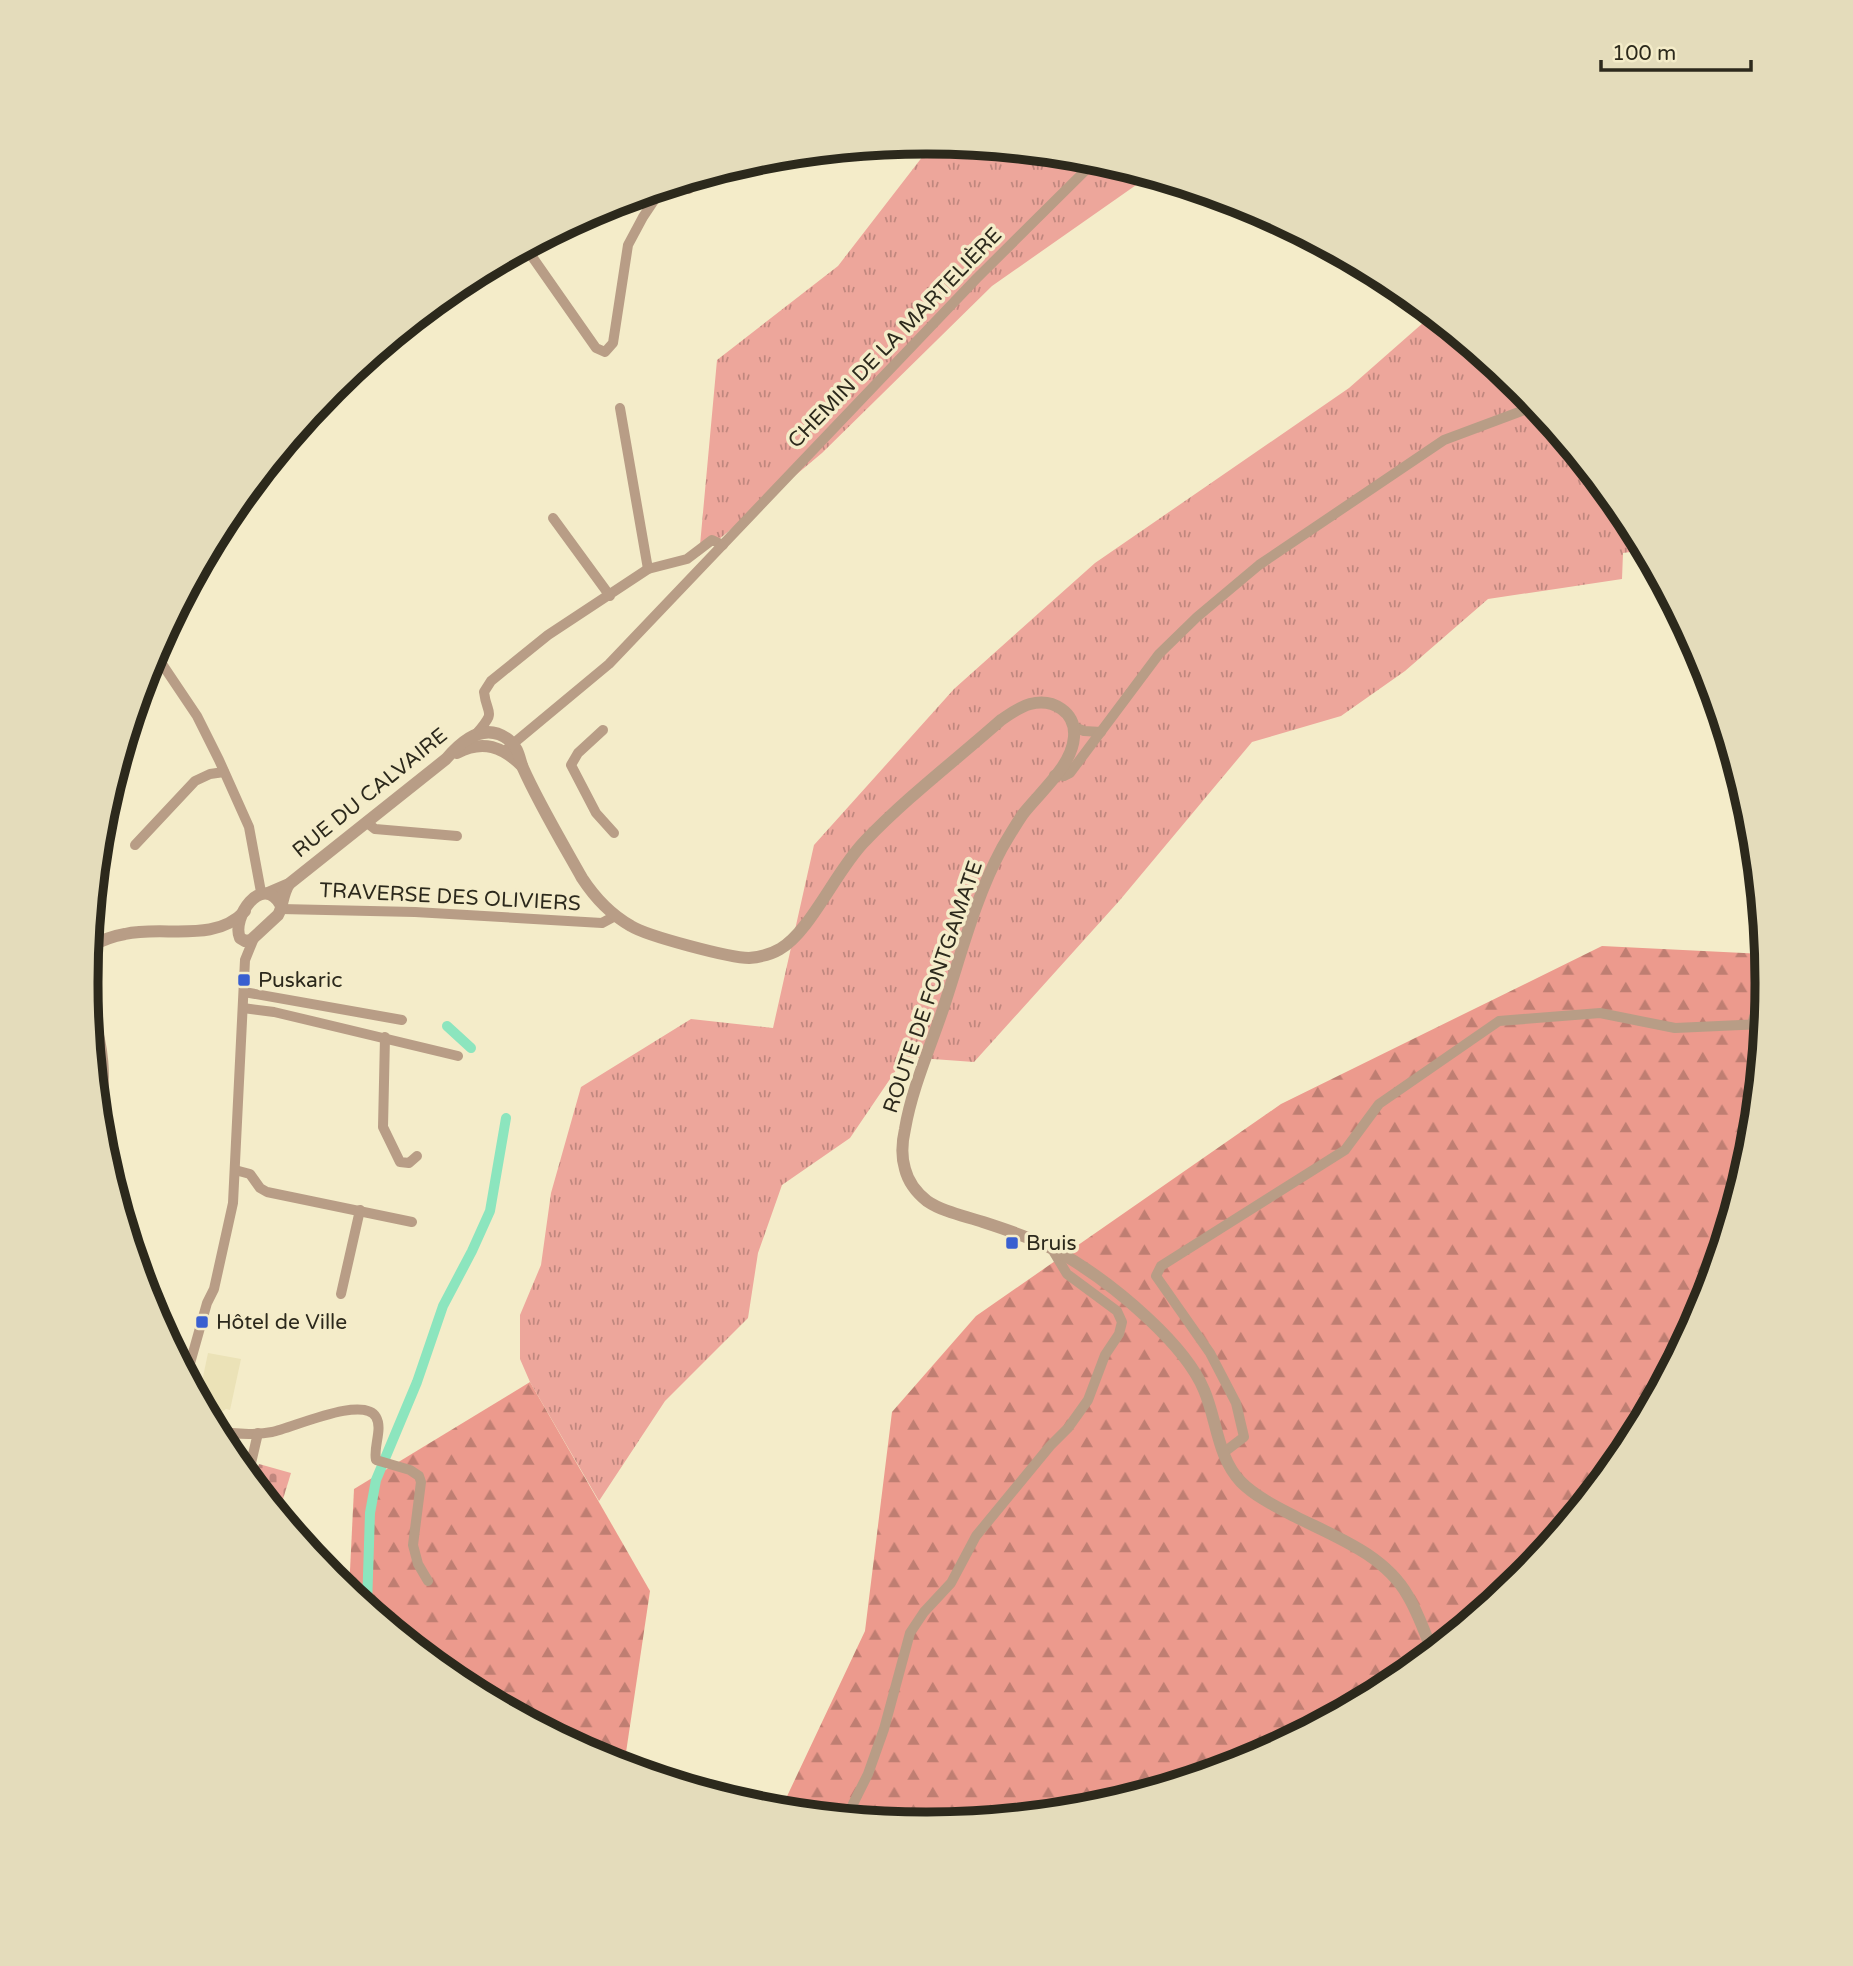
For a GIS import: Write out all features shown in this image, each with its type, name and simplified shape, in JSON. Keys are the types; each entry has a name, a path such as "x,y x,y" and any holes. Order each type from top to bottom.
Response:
{"street":[{"name":"CHEMIN DE LA MARTELIÈRE","path":"501,749 514,744 609,664 721,543 1086,170"},
{"path":"531,255 596,348 605,352 613,343 628,244 655,200"},
{"path":"621,408 648,569"},
{"path":"1054,775 1064,776 1069,773 1159,654 1197,617 1259,565 1444,440 1524,410"},
{"path":"553,518 610,596"},
{"path":"477,733 490,719 484,692 491,681 548,635 648,569 687,559 712,540 721,543"},
{"path":"162,663 197,716 249,827 265,893"},
{"path":"514,744 522,766 582,878 597,899 615,916 634,928 696,947 746,958 764,956 781,949 796,937 864,841 1001,720 1016,710 1045,702 1059,706 1069,715 1074,727 1084,731 1101,732"},
{"name":"ROUTE DE FONTGAMATE","path":"1074,727 1074,740 1069,754 1020,818 981,893 910,1108 902,1152 905,1171 914,1187 927,1200 946,1210 1052,1248 1079,1264 1132,1306 1184,1354 1197,1374 1223,1453 1239,1480 1256,1495 1350,1544 1393,1574 1408,1594 1428,1642"},
{"path":"603,730 578,753 571,765 596,813 614,832"},
{"name":"RUE DU CALVAIRE","path":"265,893 289,884 477,733 492,732 514,744"},
{"path":"446,759 470,746 490,746 501,749 522,766"},
{"path":"135,845 195,780 224,772"},
{"path":"366,822 375,830 457,835"},
{"name":"RUE DU CALVAIRE","path":"281,907 289,884"},
{"path":"99,943 126,933 198,931 222,927 231,929 239,937 248,942 278,915 281,907 276,897 265,893 253,898 238,928 239,937 245,960 235,1170 229,1226 214,1289 207,1303 190,1362"},
{"name":"TRAVERSE DES OLIVIERS","path":"281,907 602,923 615,916"},
{"path":"222,927 245,911"},
{"path":"245,960 254,938"},
{"path":"244,992 402,1020"},
{"path":"243,1008 274,1012 458,1056"},
{"path":"1223,1453 1244,1437 1236,1404 1210,1353 1156,1276 1161,1266 1345,1150 1379,1104 1499,1021 1601,1013 1675,1028 1753,1025"},
{"path":"100,1033 103,1068"},
{"path":"385,1037 383,1127 400,1162 409,1163 417,1156"},
{"path":"235,1170 250,1174 260,1188 267,1192 412,1222"},
{"path":"341,1294 360,1210"},
{"path":"851,1808 876,1752 910,1633 924,1612 951,1583 976,1536 1068,1428 1088,1400 1105,1355 1119,1334 1122,1322 1117,1311 1067,1274 1052,1248"},
{"path":"231,1432 258,1433 295,1427 341,1410 364,1409 374,1413 379,1424 375,1455 383,1464 410,1470 419,1476 421,1482 413,1545 418,1564 428,1581"},
{"path":"251,1462 258,1433"}],"shaded area":[{"path":"208,1353 241,1359 230,1410 226,1409 220,1413 202,1383"}],"green space":[{"path":"924,154 981,156 1035,162 1088,170 1140,183 992,286 822,453 699,556 717,360 838,266"},
{"path":"1425,321 1473,360 1512,397 1584,479 1633,552 1623,553 1622,579 1488,599 1405,671 1341,716 1252,742 1120,900 974,1062 905,1057 850,1138 782,1185 758,1253 748,1318 665,1401 599,1501 530,1382 520,1359 520,1315 541,1265 551,1193 581,1087 691,1019 773,1028 814,845 954,689 1095,563 1349,388"},
{"path":"1602,946 1754,954 1753,1037 1739,1145 1727,1197 1692,1300 1644,1397 1584,1487 1512,1569 1473,1606 1387,1672 1341,1701 1244,1748 1193,1768 1141,1783 1088,1796 981,1810 872,1810 786,1799 865,1631 892,1412 976,1316 1281,1104"},
{"path":"530,1382 650,1591 626,1755 560,1726 512,1701 466,1672 380,1606 350,1577 354,1489"},
{"path":"259,1464 291,1473 282,1503 269,1487 257,1470"}],"waterway":[{"path":"447,1026 471,1048"},
{"path":"367,1594 370,1513 376,1480 417,1382 443,1306 490,1211 506,1118"}],"place":[{"name":"Puskaric","path":"244,980"},
{"name":"Bruis","path":"1012,1243"},
{"name":"Hôtel de Ville","path":"202,1322"}]}
